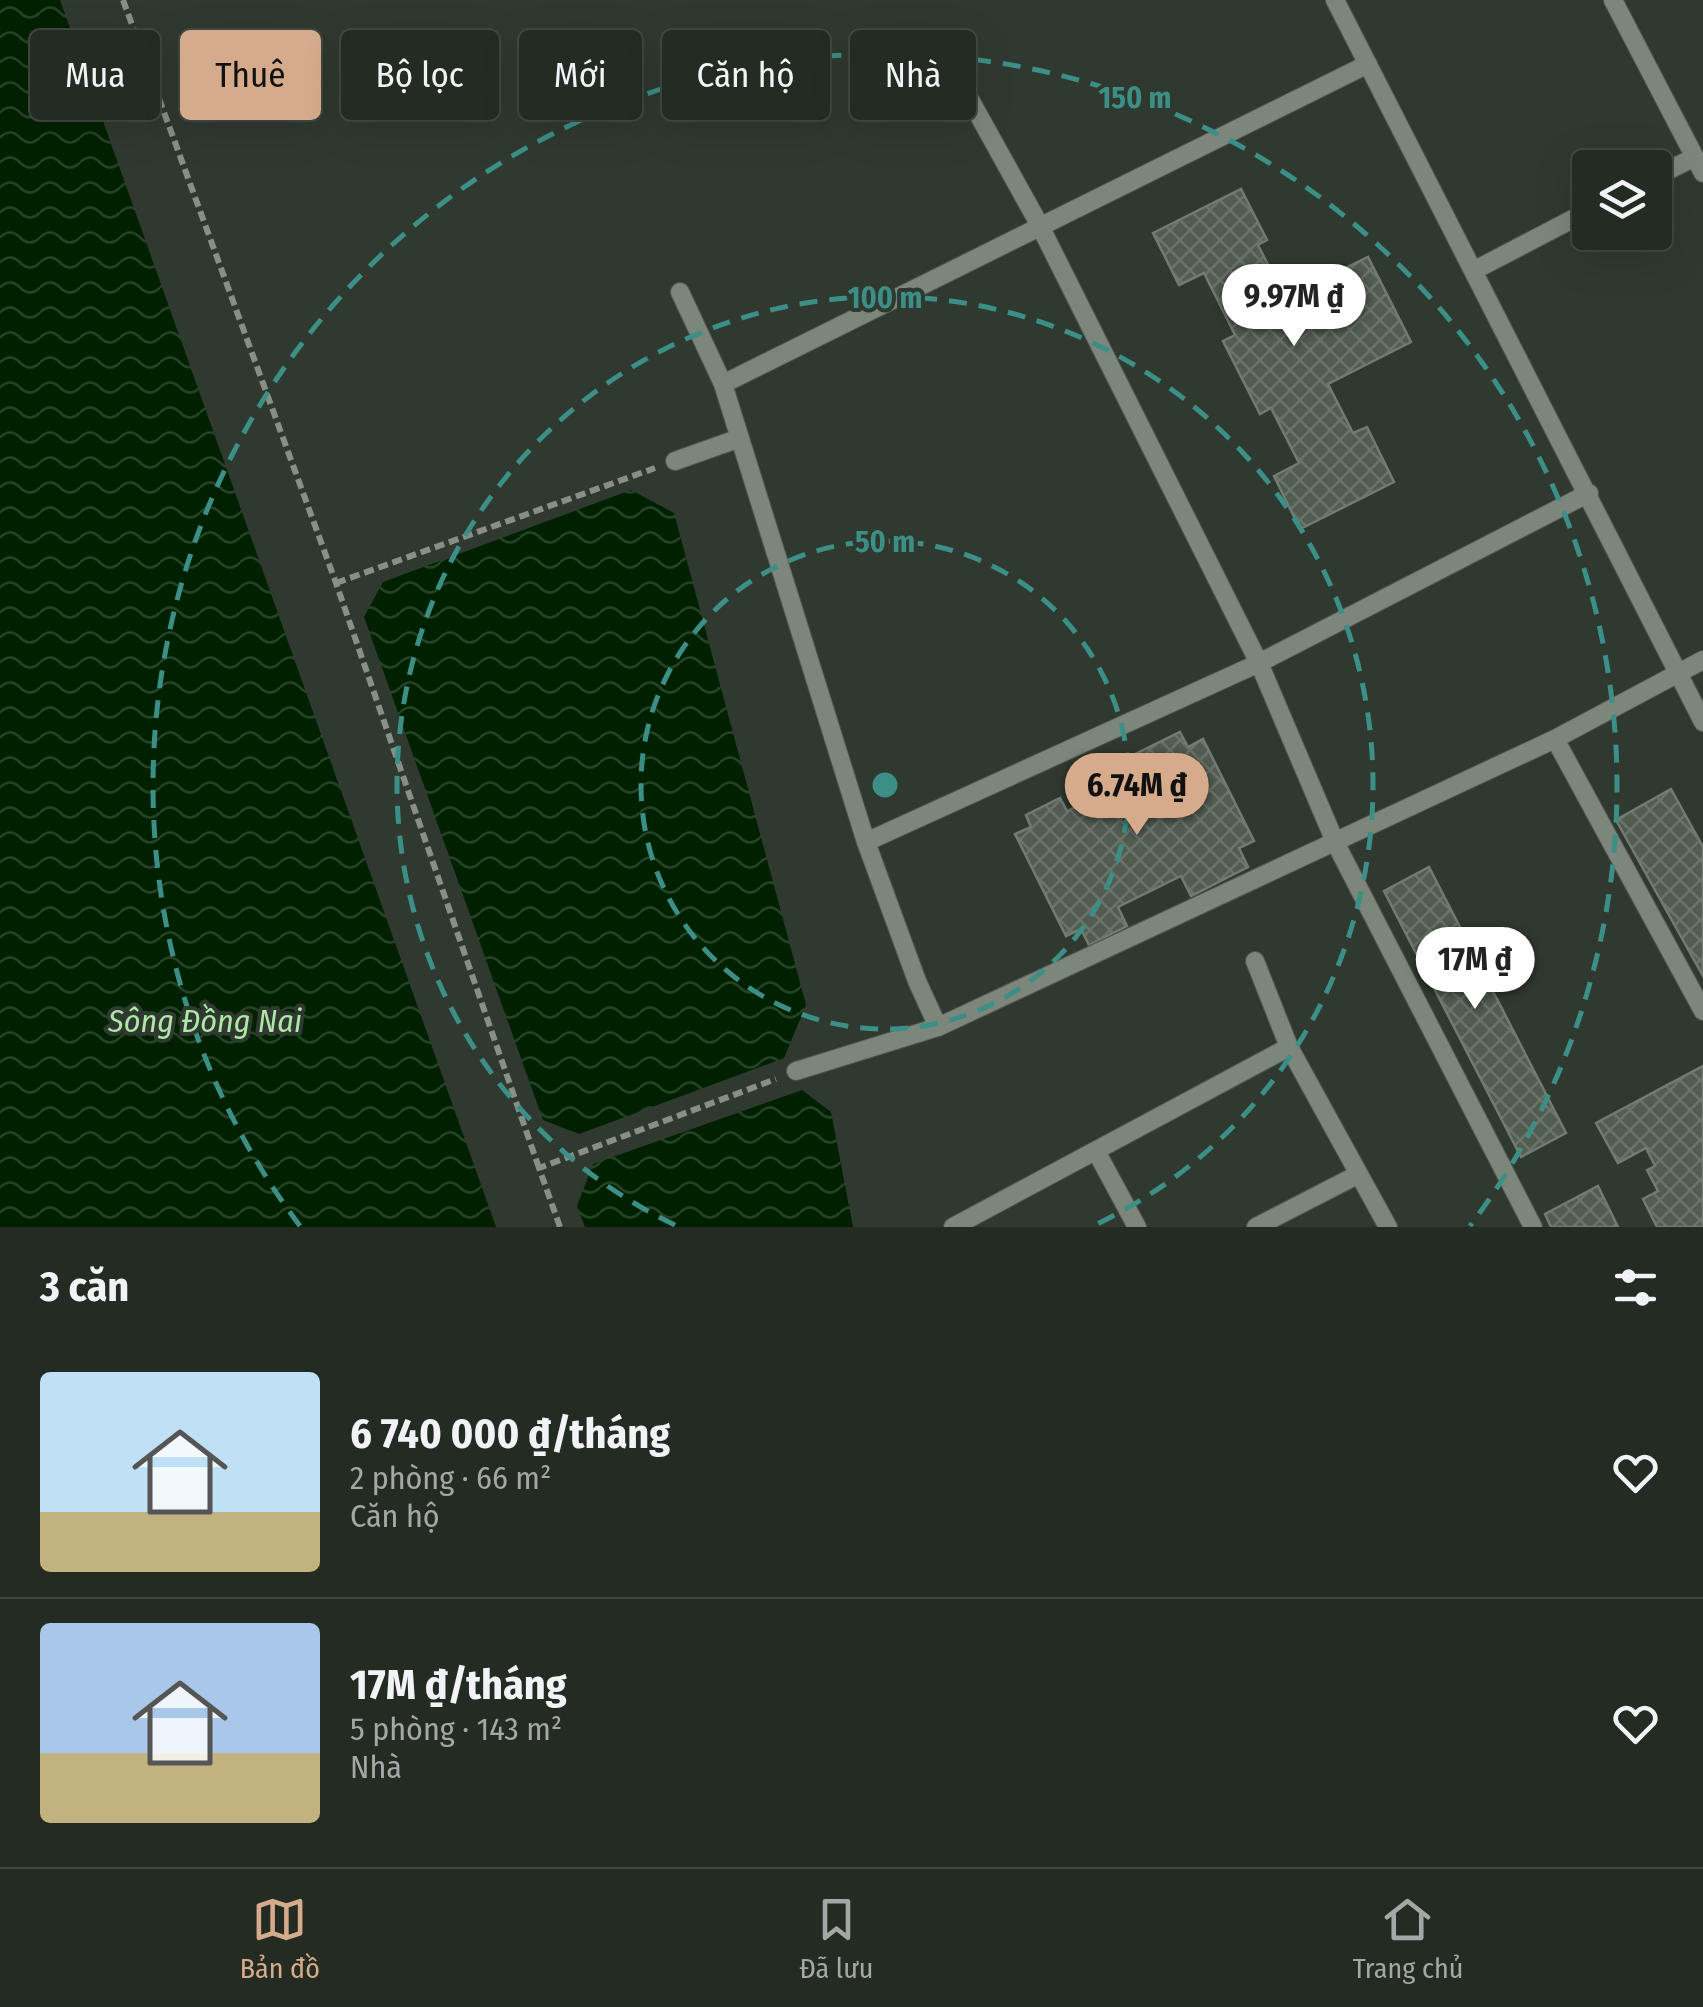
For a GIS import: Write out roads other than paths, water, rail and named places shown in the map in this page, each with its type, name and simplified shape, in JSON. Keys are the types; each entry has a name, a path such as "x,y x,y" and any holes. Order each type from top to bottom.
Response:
{"lane":[{"path":"1336,0 1703,722"},
{"path":"1613,0 1699,165 1672,172"},
{"path":"723,384 1368,64"},
{"path":"976,110 1039,224 1260,663 1336,844 1533,1227"},
{"path":"1475,270 1572,219"},
{"path":"680,292 723,384 866,842 917,981 938,1026"},
{"path":"675,461 740,438"},
{"path":"866,842 1260,663 1589,493"},
{"path":"796,1071 938,1026 1336,844 1555,739 1703,660"},
{"path":"1555,739 1703,1011"},
{"path":"1255,961 1289,1047 1388,1227"},
{"path":"953,1227 1289,1047"},
{"path":"1096,1150 1137,1227"},
{"path":"1256,1227 1359,1174"}],"water":[{"name":"Sông Đồng Nai","path":"0,0 60,0 71,30 30,30 30,120 103,120 496,1227 0,1227"},
{"path":"631,490 674,513 806,1005 784,1058 579,1134 543,1120 364,617 383,582"},
{"path":"802,1090 831,1112 853,1227 585,1227 577,1206 593,1164"}]}
